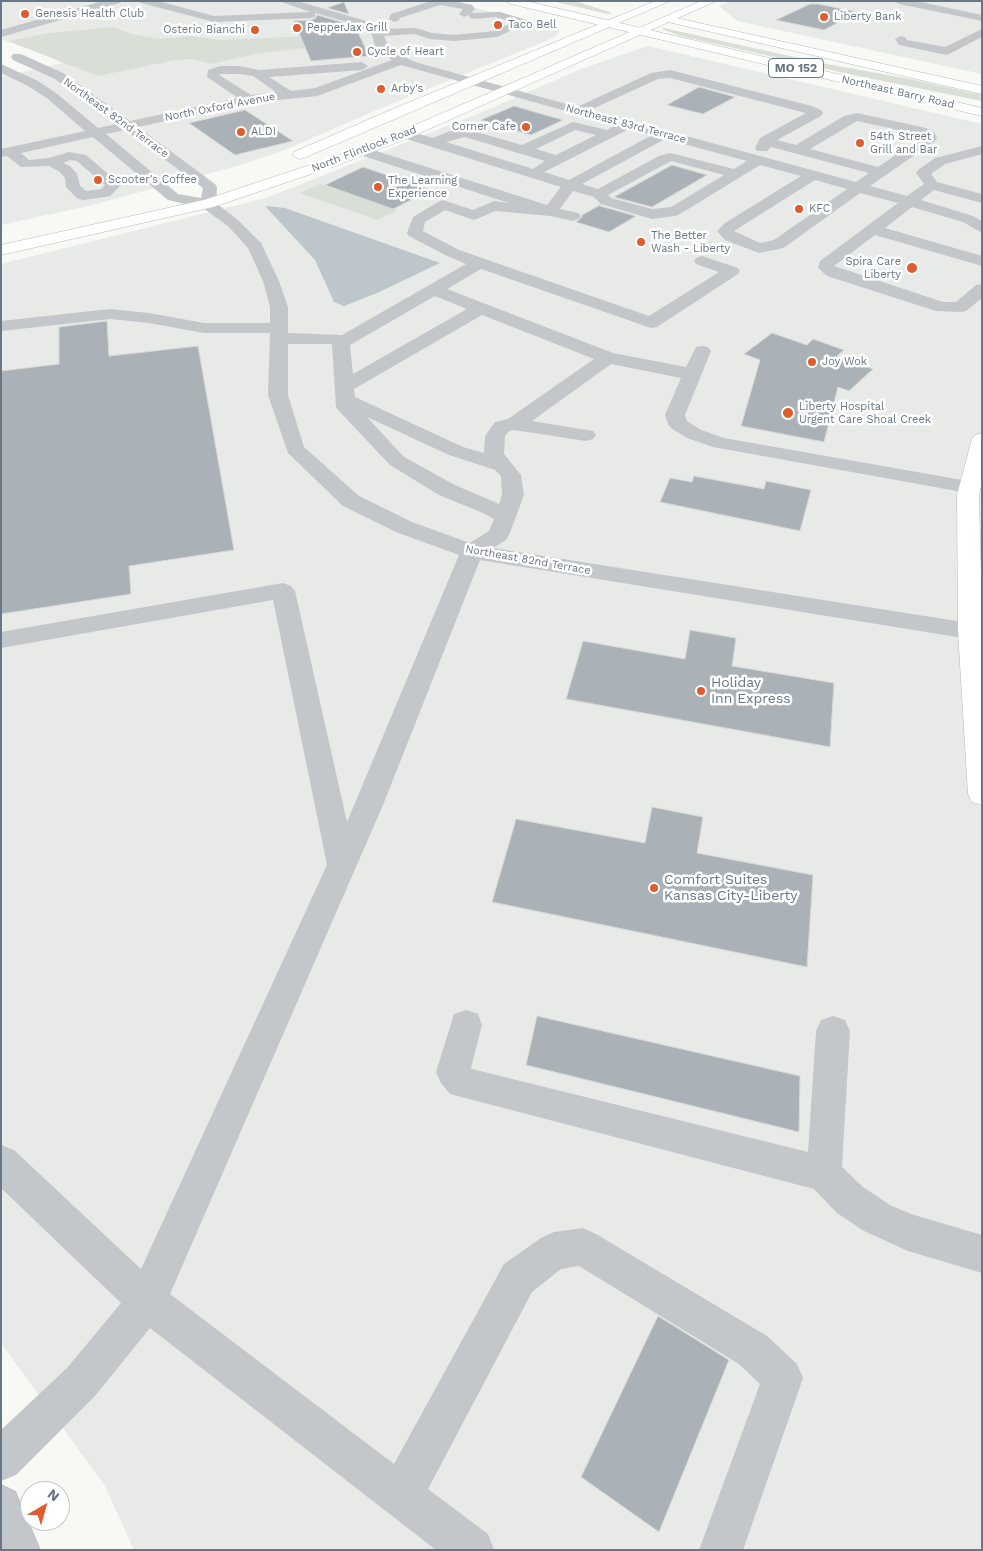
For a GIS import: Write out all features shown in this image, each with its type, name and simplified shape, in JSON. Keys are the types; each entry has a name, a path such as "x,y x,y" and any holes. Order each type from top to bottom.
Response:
{"main road":[{"name":"MO 152","path":"511,1 610,24"},
{"name":"North Flintlock Road","path":"283,162 665,1"},
{"path":"707,3 697,12 700,17 722,31"},
{"name":"North Flintlock Road","path":"1,250 362,151 707,3"},
{"name":"MO 152","path":"622,8 670,19"},
{"path":"556,12 576,25 575,39"},
{"name":"Northeast Barry Road","path":"670,19 982,90"},
{"name":"Northeast Barry Road","path":"610,24 982,112"},
{"name":"North Flintlock Road","path":"158,201 212,192"},
{"path":"982,439 978,464 968,487 982,794"}],"street":[{"path":"90,1 103,5"},
{"path":"1,34 116,1"},
{"path":"145,1 210,19 315,15 326,12"},
{"path":"226,19 278,1"},
{"path":"284,1 306,3 371,28 377,33 416,31 430,36 454,38 497,34 523,22 496,14 469,15 470,9 468,7 440,2 395,16 394,18"},
{"path":"387,8 406,1"},
{"path":"899,1 982,18"},
{"path":"948,11 959,4"},
{"path":"352,20 369,14"},
{"path":"901,39 903,43 947,51 982,32"},
{"name":"Northeast 83rd Terrace","path":"377,33 381,46 386,52 400,61 858,187 968,219 982,228"},
{"name":"Northeast 82nd Terrace","path":"1,51 58,76 79,89 128,126 212,192 233,223 255,246 272,280 278,307 278,395 295,449 351,501 404,527 472,552 976,632"},
{"name":"North Oxford Avenue","path":"5,152 249,99 317,92 400,61"},
{"path":"249,99 213,77 212,73 220,70 240,70 259,74 364,66 383,67"},
{"name":"Northeast 82nd Terrace","path":"1,68 32,83 69,110 173,197"},
{"path":"259,74 259,76 287,94"},
{"path":"578,111 655,76 670,74 807,108 816,113 765,141"},
{"path":"798,150 849,119 857,117 922,131 930,137 779,244 759,248 731,238 725,231 812,175"},
{"path":"531,173 628,124"},
{"path":"523,150 573,126 608,134"},
{"path":"433,143 455,134 466,133 557,160"},
{"path":"405,134 599,194 606,201 640,212 664,213 675,211 736,174 765,146 765,141"},
{"path":"550,210 570,185 664,134"},
{"path":"765,141 880,172"},
{"path":"982,150 940,161 924,173 932,185 982,199"},
{"path":"362,151 573,216"},
{"path":"5,152 26,164 51,162"},
{"path":"599,194 664,158 670,157 736,174"},
{"path":"932,185 826,264 826,268 942,307 960,307 982,290"},
{"path":"550,210 494,206 474,215 443,204 418,220 415,233 453,253 651,323 732,271 702,261"},
{"path":"893,214 910,219"},
{"path":"873,229 982,261"},
{"path":"950,236 963,256"},
{"path":"340,343 480,263"},
{"path":"434,290 608,358 692,374"},
{"path":"345,393 482,308"},
{"path":"1,326 110,314 149,318 204,328 337,339 342,346 346,407 397,461 446,490 506,516"},
{"path":"702,351 674,415 678,424 694,434 720,443 968,487"},
{"path":"514,424 608,358"},
{"path":"345,393 456,451 502,465"},
{"path":"1,1460 81,1382 147,1301 369,805 472,552 498,535 506,516 513,496 511,475 494,455 495,436 502,426 514,424 586,435"},
{"path":"1,640 283,591 342,865"},
{"path":"466,1025 453,1072 462,1083 824,1174 850,1200 877,1218 908,1232 982,1254"},
{"path":"824,1174 833,1031"},
{"path":"1,1163 147,1301 472,1550"},
{"path":"401,1495 518,1278 554,1251 583,1246 634,1279 753,1350 783,1378 721,1550"},
{"path":"1,1506 20,1550"}],"shaded area":[{"path":"1,1 448,1 550,26 558,29 559,33 553,38 282,151 237,166 88,206 1,225 1,77 62,63 44,54 1,39"},
{"path":"552,1 575,1 612,13 608,14"},
{"path":"730,1 982,1 982,74 737,21 719,6"},
{"path":"114,27 131,34 159,39 190,36 219,40 338,35 340,44 254,54 212,64 190,59 175,60 98,76 8,41 49,33"},
{"path":"662,29 821,63 910,79 982,95 982,101 853,75 681,36"},
{"path":"648,46 982,124 982,1550 134,1550 105,1486 1,1343 1,264 266,198 475,115 581,69"},
{"path":"320,184 398,210 377,220 300,193"},
{"path":"265,206 285,208 440,263 377,293 344,306 334,302 315,260"}],"building":[{"path":"344,2 349,14 327,8"},
{"name":"Liberty Bank","path":"810,4 858,12 824,30 776,20"},
{"path":"317,15 355,26 369,56 311,61 294,21 311,20 316,18"},
{"path":"699,87 735,97 703,114 667,105"},
{"name":"Corner Cafe","path":"514,106 563,120 531,135 481,120"},
{"name":"ALDI","path":"245,110 293,141 235,155 189,123"},
{"path":"672,165 707,175 652,207 614,197"},
{"name":"The Learning Experience","path":"363,167 431,190 393,209 325,185"},
{"path":"600,205 636,216 609,232 576,222 582,215"},
{"path":"107,321 109,356 198,346 234,550 129,566 131,594 1,614 1,371 59,364 59,327"},
{"path":"772,333 807,345 813,339 844,350 837,356 873,369 849,391 838,387 824,442 741,426 760,360 744,354"},
{"path":"694,476 764,489 766,481 811,490 800,531 660,502 670,478 692,482"},
{"name":"Holiday Inn Express","path":"690,630 736,638 732,666 834,683 830,747 566,699 583,641 685,659"},
{"name":"Comfort Suites Kansas City-Liberty","path":"652,807 703,817 697,853 813,875 807,967 492,902 516,819 645,843"},
{"path":"537,1016 800,1076 799,1132 526,1065"},
{"path":"658,1316 729,1360 659,1532 581,1477"}],"place":[{"name":"Genesis Health Club","path":"25,14"},
{"name":"Liberty Bank","path":"824,17"},
{"name":"Taco Bell","path":"498,25"},
{"name":"PepperJax Grill","path":"297,28"},
{"name":"Osterio Bianchi","path":"255,30"},
{"name":"Cycle of Heart","path":"357,52"},
{"name":"Arby's","path":"381,89"},
{"name":"Corner Cafe","path":"526,127"},
{"name":"ALDI","path":"241,132"},
{"name":"54th Street Grill and Bar","path":"860,143"},
{"name":"Scooter's Coffee","path":"98,180"},
{"name":"The Learning Experience","path":"378,187"},
{"name":"KFC","path":"799,209"},
{"name":"The Better Wash - Liberty","path":"641,242"},
{"name":"Spira Care Liberty","path":"912,268"},
{"name":"Joy Wok","path":"812,362"},
{"name":"Liberty Hospital Urgent Care Shoal Creek","path":"788,413"},
{"name":"Holiday Inn Express","path":"701,691"},
{"name":"Comfort Suites Kansas City-Liberty","path":"654,888"}]}
